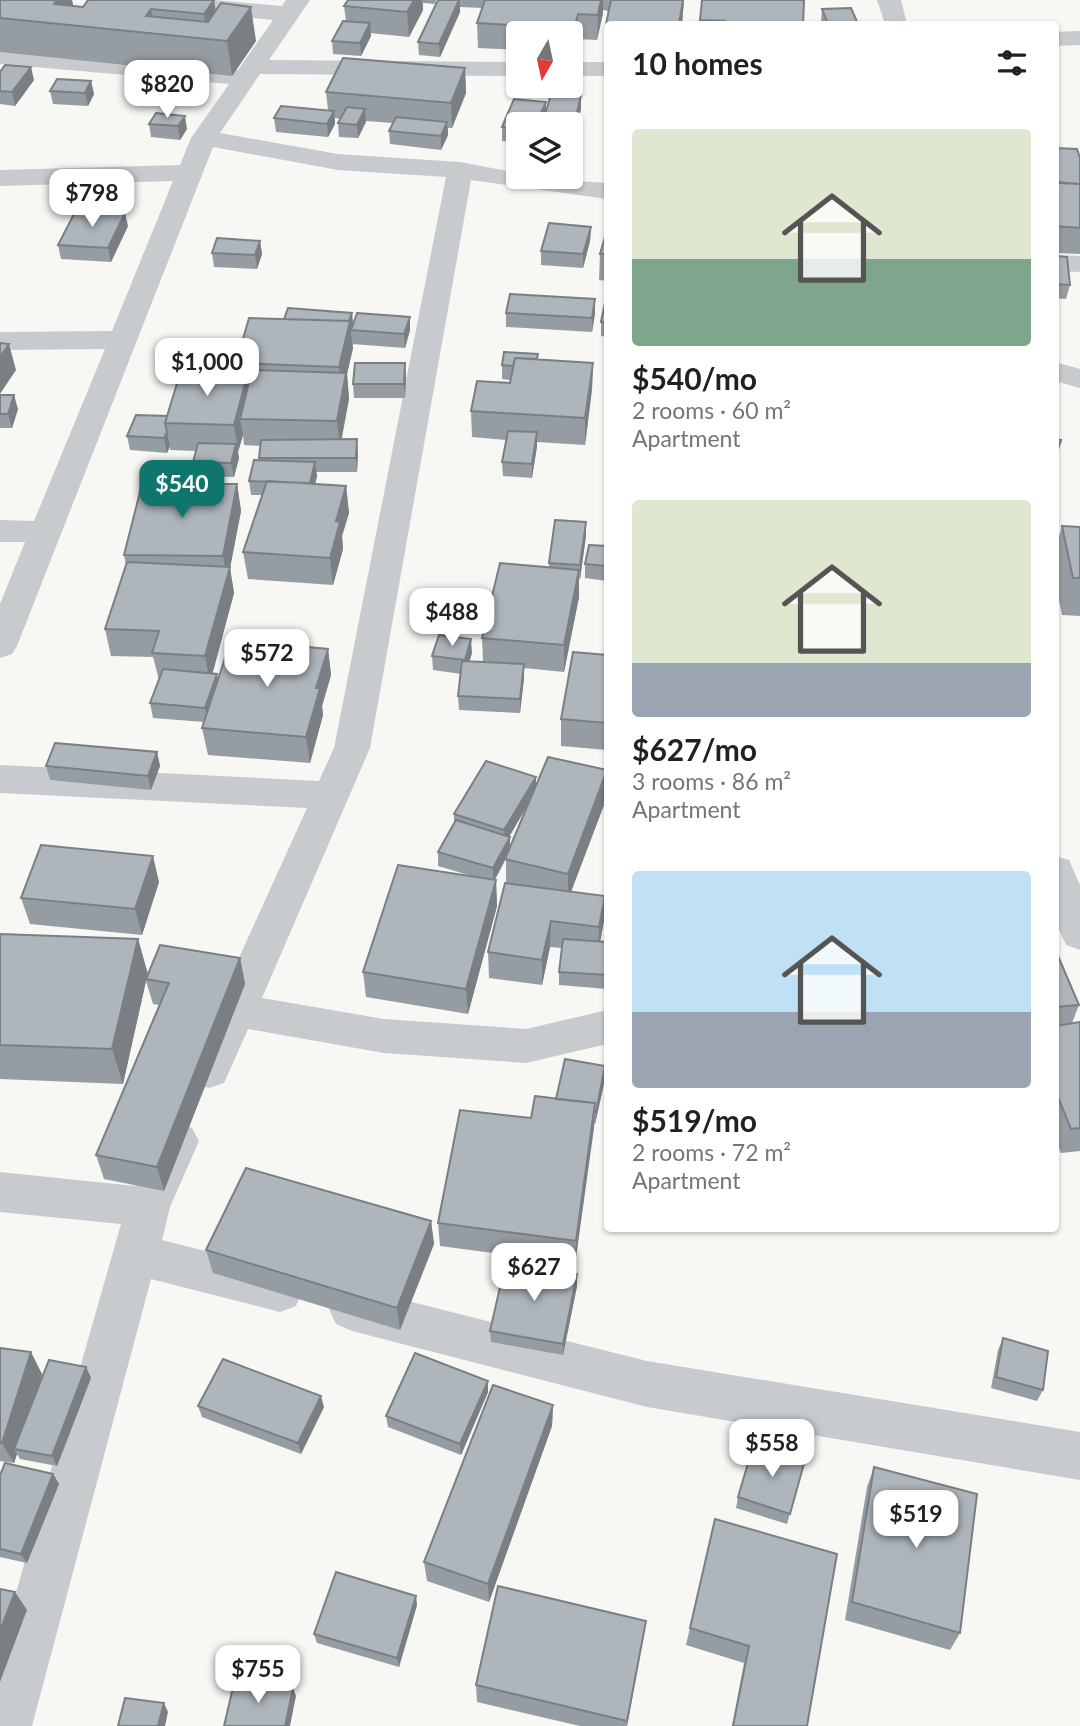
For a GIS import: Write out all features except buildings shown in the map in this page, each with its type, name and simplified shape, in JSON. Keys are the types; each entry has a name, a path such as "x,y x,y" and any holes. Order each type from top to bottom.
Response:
{"street":[{"path":"143,0 293,7"},
{"path":"888,0 895,21"},
{"path":"0,646 204,138 293,7"},
{"path":"1059,39 1080,38"},
{"path":"0,57 248,72 506,69"},
{"path":"583,69 604,69"},
{"path":"204,138 338,162 460,170 511,180 604,191"},
{"path":"5,1726 148,1207 352,748 460,170"},
{"path":"0,178 190,173"},
{"path":"1059,263 1080,264"},
{"path":"0,341 123,340"},
{"path":"1059,372 1080,380"},
{"path":"0,531 46,532"},
{"path":"0,779 331,795"},
{"path":"1059,883 1071,919"},
{"path":"235,1010 384,1036 526,1046 604,1028"},
{"path":"0,1192 148,1207"},
{"path":"136,1254 647,1384 1080,1456"}]}
